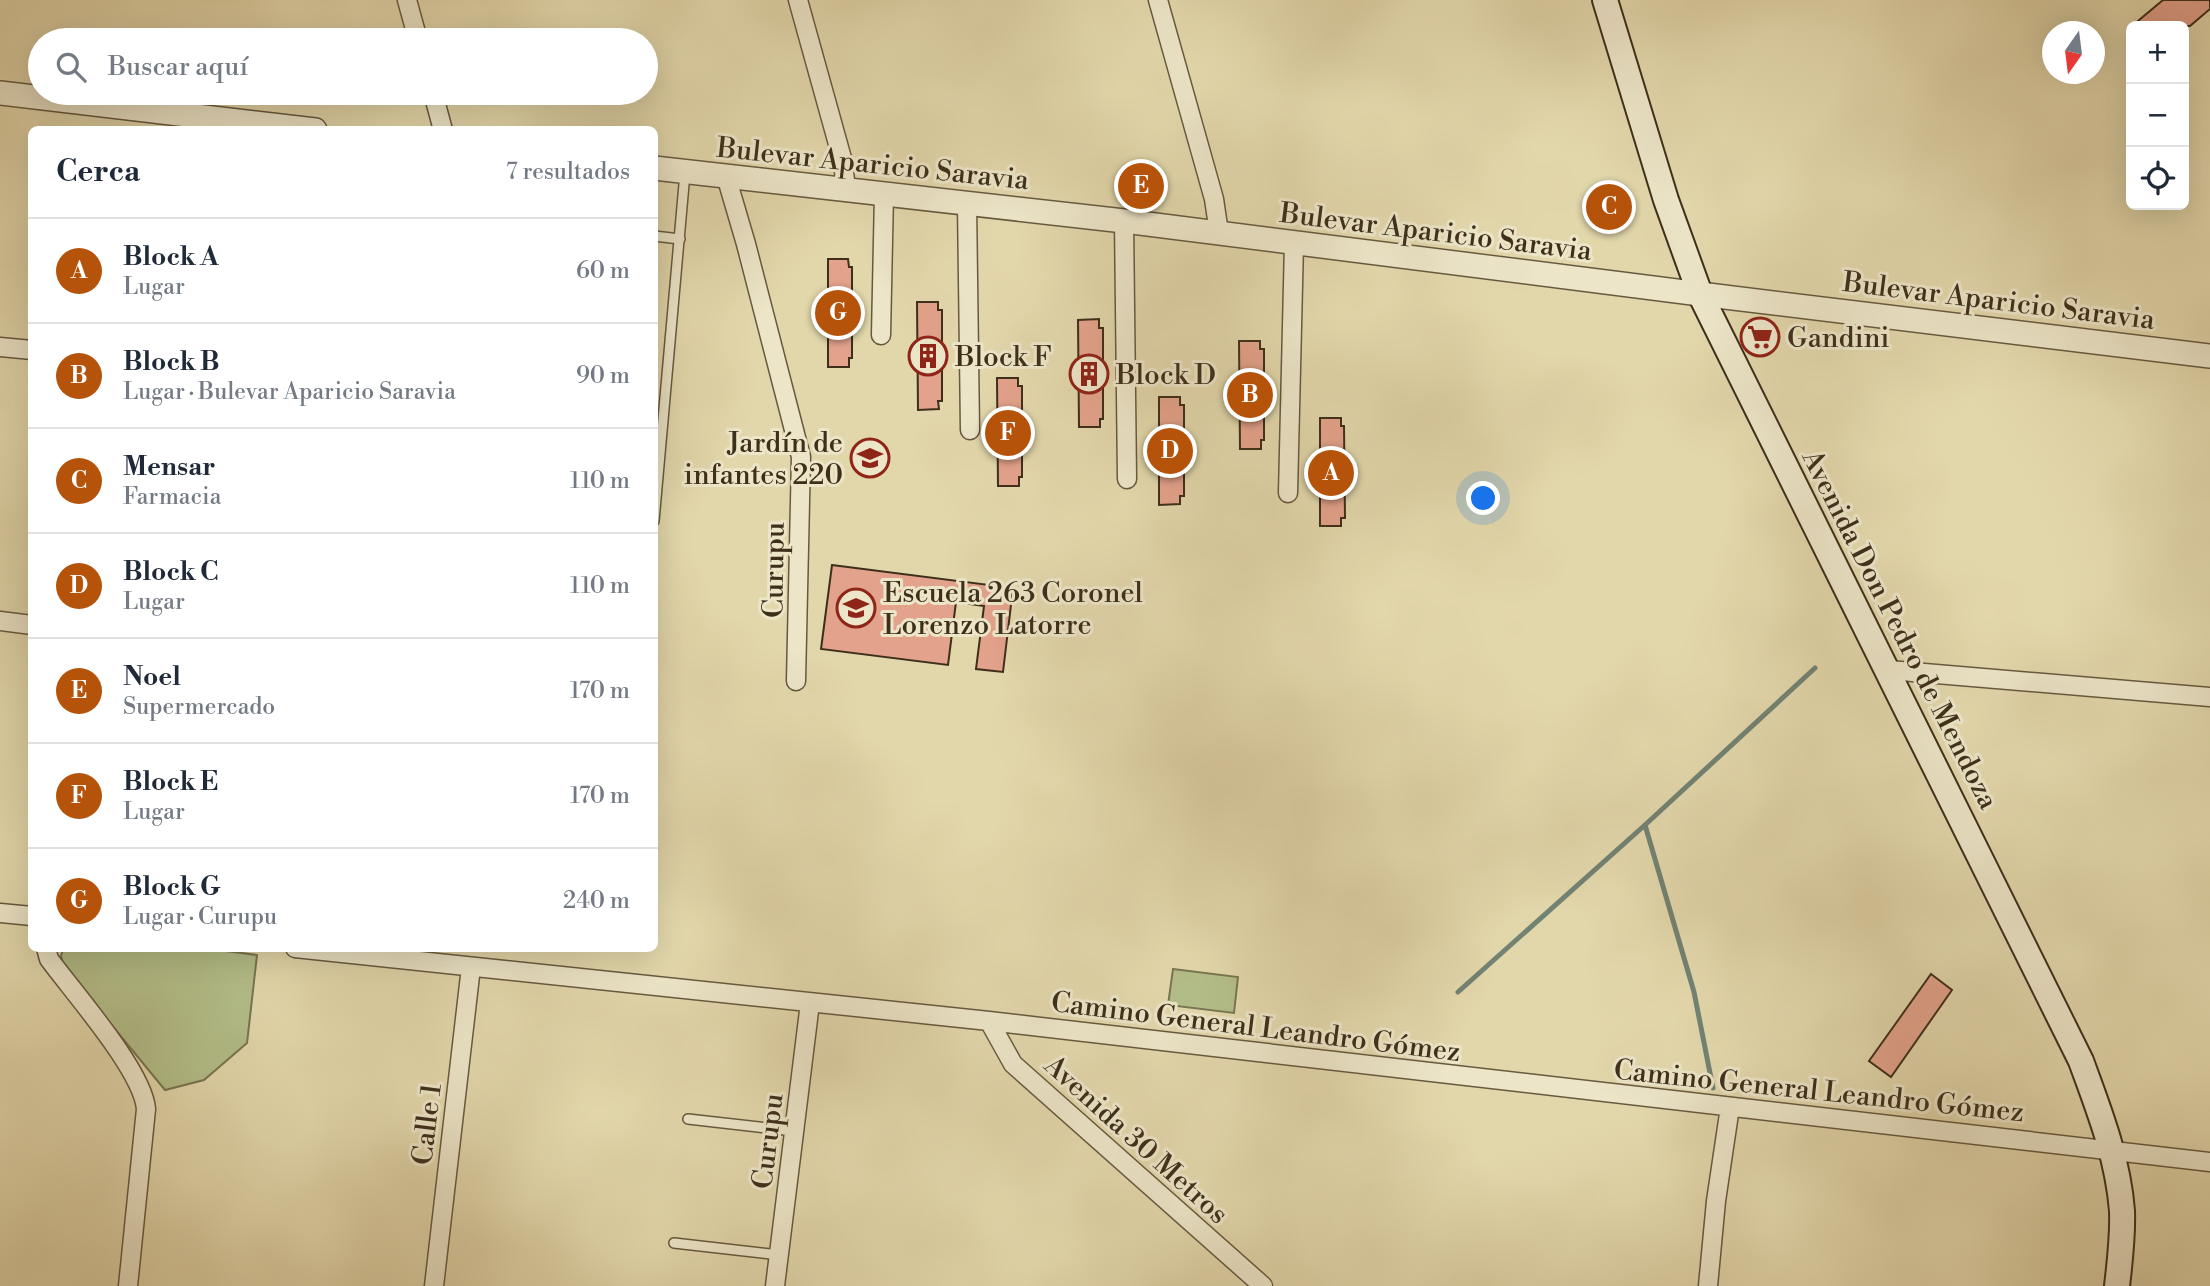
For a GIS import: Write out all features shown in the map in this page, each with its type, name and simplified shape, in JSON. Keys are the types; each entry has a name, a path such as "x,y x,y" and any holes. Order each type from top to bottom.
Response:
{"main road":[{"name":"Avenida Don Pedro de Mendoza","path":"1605,0 1666,200 1700,294 2081,1061 2112,1150 2122,1212 2117,1286"}],"street":[{"path":"407,0 415,28"},
{"path":"797,0 843,162 846,190"},
{"path":"1158,0 1214,199 1219,233"},
{"path":"0,93 28,97"},
{"path":"90,105 241,125"},
{"path":"436,105 442,126"},
{"name":"Bulevar Aparicio Saravia","path":"658,169 1124,221 2210,356"},
{"name":"Curupu","path":"726,176 747,244 801,457 796,681"},
{"path":"881,335 884,194"},
{"path":"967,203 970,430"},
{"path":"1124,221 1127,479"},
{"path":"1288,493 1294,243"},
{"path":"0,347 28,350"},
{"path":"0,621 28,624"},
{"path":"1889,670 2210,697"},
{"path":"0,913 28,916"},
{"path":"47,952 49,959 128,1065 145,1097 128,1286"},
{"name":"Camino General Leandro Gómez","path":"332,952 989,1021 2210,1162"},
{"name":"Calle 1","path":"434,1286 471,967"},
{"name":"Curupu","path":"775,1286 810,1003"},
{"name":"Avenida 30 Metros","path":"989,1021 1013,1064 1263,1286"},
{"path":"1708,1286 1716,1201 1730,1107"}],"lane":[{"path":"658,478 685,172"},
{"path":"658,236 680,239"},
{"path":"688,1119 794,1131"},
{"path":"674,1243 779,1255"}],"green space":[{"path":"62,952 234,952 257,955 247,1043 204,1080 165,1090 64,967"},
{"path":"1173,969 1238,977 1234,1013 1168,1005"}],"building":[{"path":"2163,0 2210,0 2210,9 2190,26 2189,21 2138,21"},
{"path":"1619,189 1628,215 1599,224 1591,198"},
{"path":"828,259 848,259 849,267 852,267 852,358 849,358 849,367 828,367"},
{"name":"Block F","path":"917,302 938,302 938,310 942,310 942,401 938,401 939,409 918,410"},
{"name":"Block D","path":"1099,319 1099,328 1103,328 1103,419 1100,419 1100,427 1079,427 1078,320"},
{"path":"1239,341 1260,341 1260,349 1264,349 1264,440 1261,440 1261,449 1240,449"},
{"path":"997,378 1018,378 1018,386 1022,386 1022,477 1019,477 1019,486 998,486"},
{"path":"1159,397 1180,397 1180,405 1184,405 1184,496 1180,496 1180,504 1159,505"},
{"path":"1320,418 1341,418 1341,426 1344,426 1345,518 1341,518 1341,526 1320,526"},
{"path":"832,565 1013,588 1003,672 976,669 984,606 956,602 948,665 821,649"},
{"path":"1931,974 1952,990 1891,1077 1869,1061"}],"waterway":[{"path":"1458,992 1815,668"},
{"path":"1645,825 1694,992 1713,1088"}],"place":[{"name":"Noel","path":"1141,186"},
{"name":"Mensar","path":"1609,207"},
{"name":"Block G","path":"838,313"},
{"name":"Gandini","path":"1760,337"},
{"name":"Block F","path":"928,356"},
{"name":"Block D","path":"1089,374"},
{"name":"Block B","path":"1250,395"},
{"name":"Block E","path":"1008,433"},
{"name":"Block C","path":"1170,451"},
{"name":"Jardín de infantes 220","path":"870,458"},
{"name":"Block A","path":"1331,473"},
{"name":"Escuela 263 Coronel Lorenzo Latorre","path":"856,608"}]}
